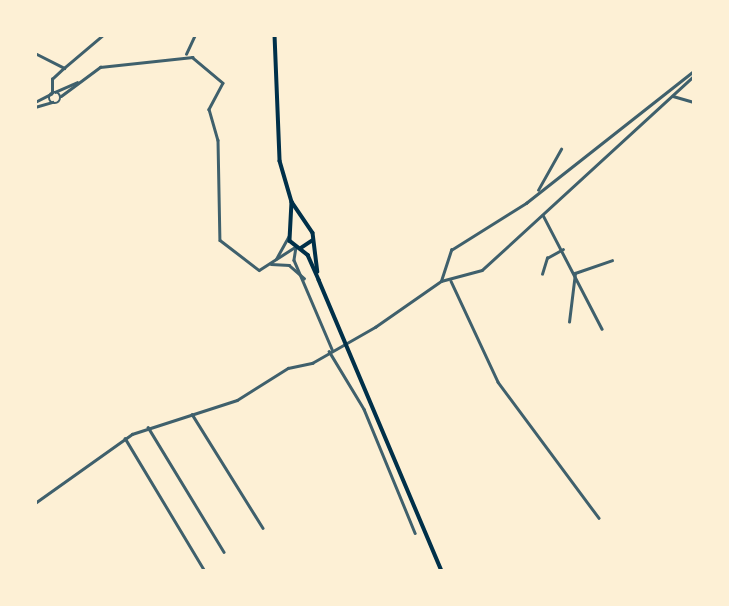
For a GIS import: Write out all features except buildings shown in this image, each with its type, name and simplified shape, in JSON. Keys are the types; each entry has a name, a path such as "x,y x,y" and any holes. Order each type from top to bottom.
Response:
{"main road":[{"path":"275,35 273,70 276,137 292,202 289,236 319,280 442,571"},
{"path":"292,202 313,237 319,280"},
{"path":"291,229 306,225"},
{"path":"297,247 313,237"}],"street":[{"path":"52,102 52,79 103,35"},
{"path":"185,55 195,35"},
{"path":"35,53 64,68"},
{"path":"35,107 52,102 100,67 185,55 222,83 209,109 218,140 220,240 249,268 272,263 289,265 307,282"},
{"path":"441,281 451,250 537,193 652,107 694,71"},
{"path":"35,503 125,438 148,427 237,400 354,338 441,281 451,281 482,270 694,76"},
{"path":"35,102 80,80"},
{"path":"52,93 61,96"},
{"path":"673,96 694,103"},
{"path":"652,107 659,110"},
{"path":"537,193 561,149"},
{"path":"543,215 563,248 602,330"},
{"path":"272,263 289,236"},
{"path":"272,263 297,247"},
{"path":"297,247 294,260 307,282 330,350 364,409 415,533"},
{"path":"542,274 547,258 563,248"},
{"path":"575,273 612,260"},
{"path":"569,322 575,273"},
{"path":"451,281 498,382 599,518"},
{"path":"192,414 263,527"},
{"path":"148,427 224,552"},
{"path":"125,438 205,571"}]}
